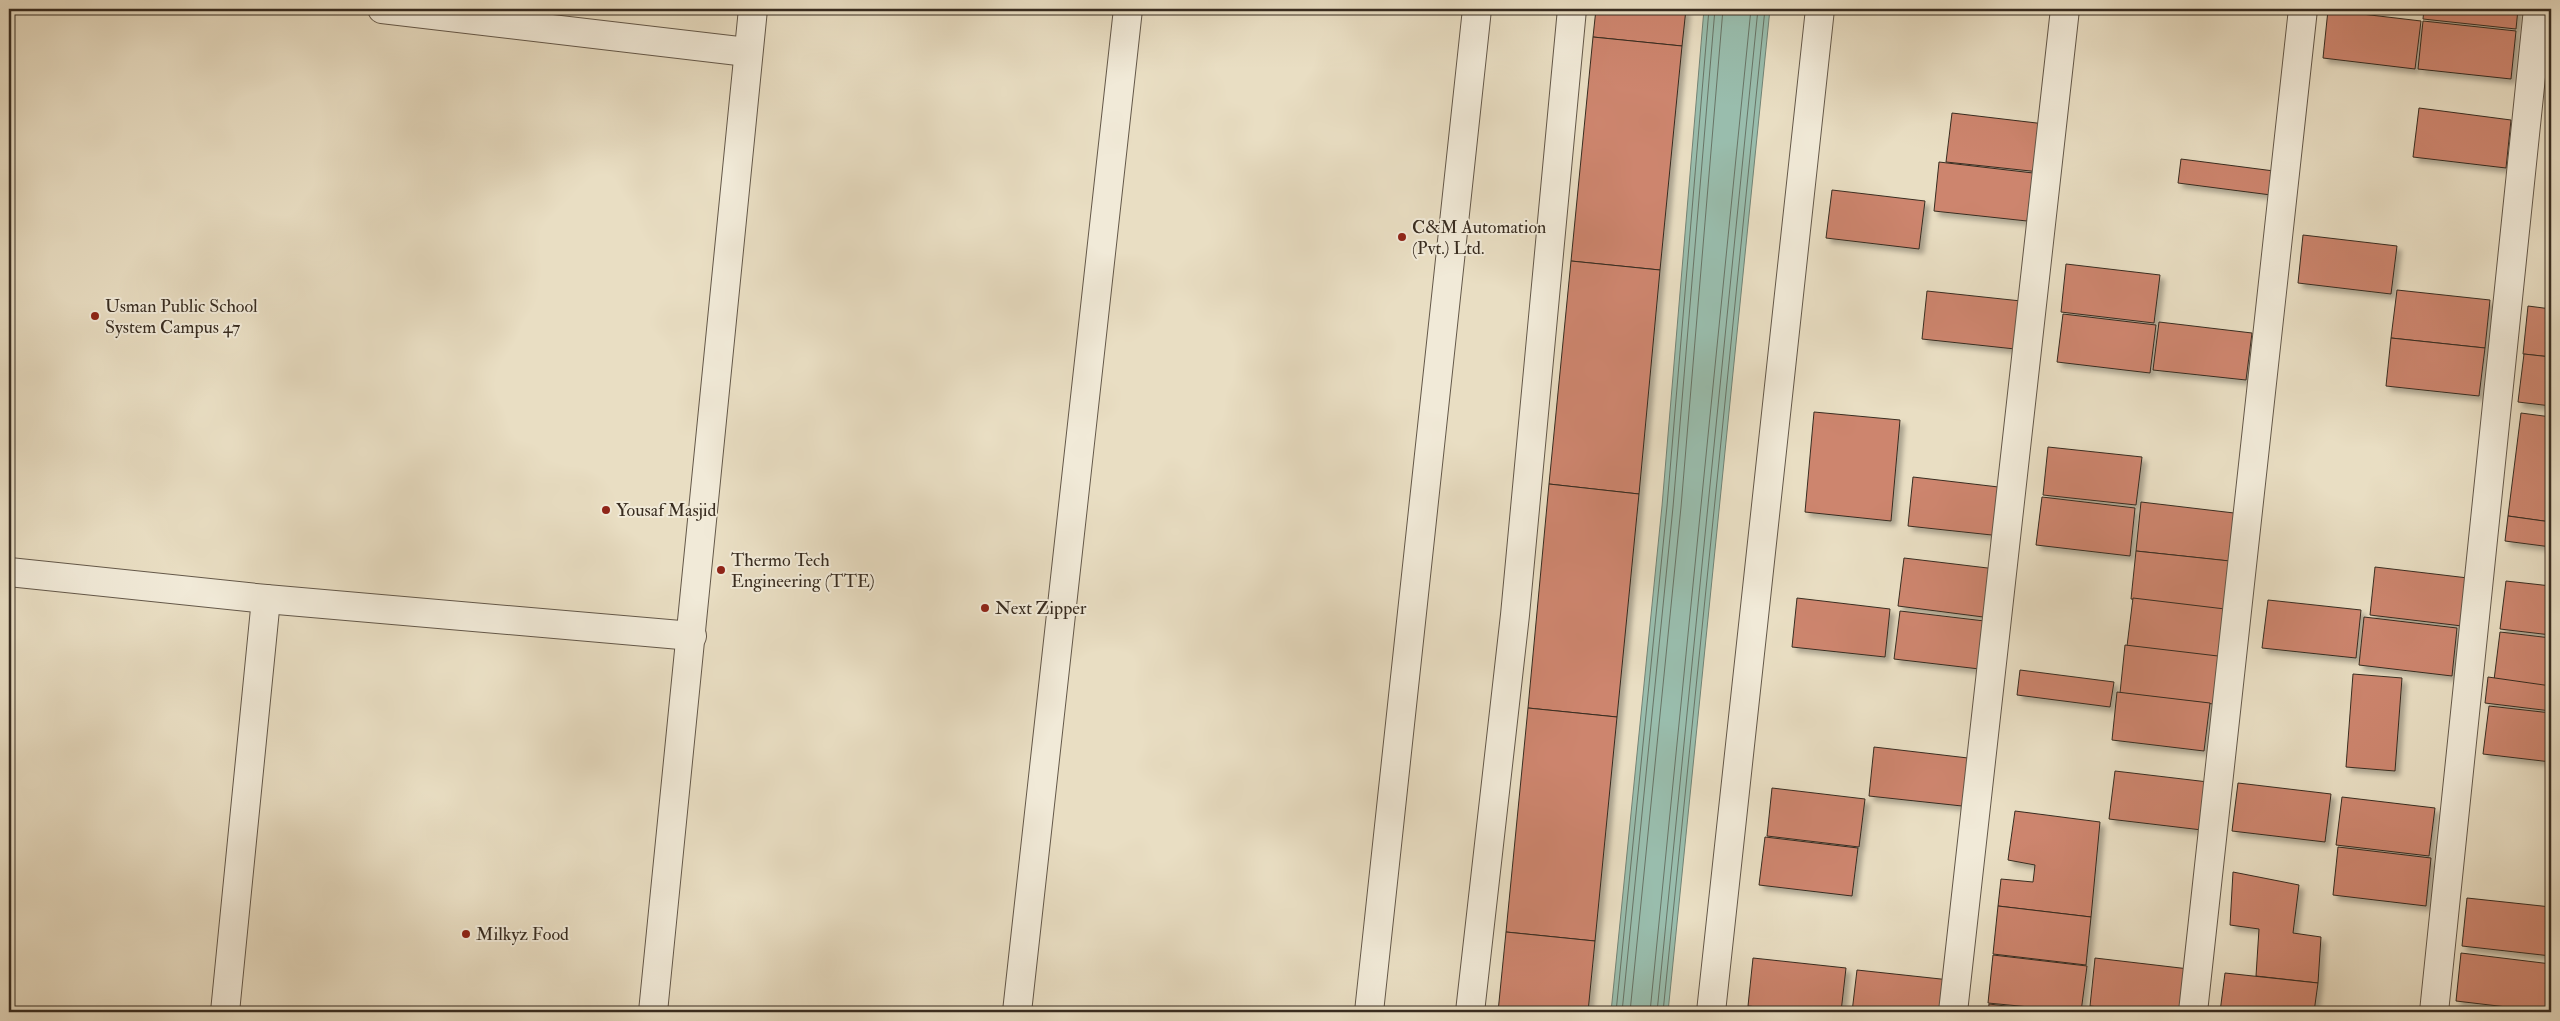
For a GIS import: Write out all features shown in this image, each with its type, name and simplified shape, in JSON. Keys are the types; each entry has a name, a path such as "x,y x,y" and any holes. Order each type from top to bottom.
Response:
{"street":[{"path":"382,9 747,52"},
{"path":"653,1012 692,636 752,9"},
{"path":"1017,1012 1128,9"},
{"path":"1369,1012 1477,9"},
{"path":"1470,1012 1516,616 1572,9"},
{"path":"1711,1012 1820,9"},
{"path":"1953,1012 2065,9"},
{"path":"2194,1012 2303,9"},
{"path":"2434,1012 2538,9"},
{"path":"9,572 266,598 692,636"},
{"path":"225,1012 266,598"}],"water":[{"path":"1704,9 1770,9 1668,1012 1611,1012 1662,506"}],"building":[{"path":"1596,9 1686,9 1682,46 1593,37"},
{"path":"2424,9 2518,9 2516,29 2423,19"},
{"path":"2328,10 2421,21 2415,69 2323,58"},
{"path":"2423,21 2516,31 2511,79 2418,69"},
{"path":"1593,37 1682,46 1660,270 1571,261"},
{"path":"2419,108 2511,120 2506,168 2413,157"},
{"path":"1952,113 2045,124 2040,172 1946,162"},
{"path":"2181,159 2274,171 2271,195 2178,183"},
{"path":"1939,162 2033,173 2027,221 1934,211"},
{"path":"1832,190 1925,201 1919,249 1826,238"},
{"path":"2303,235 2397,246 2391,294 2298,283"},
{"path":"1571,261 1660,270 1639,494 1549,484"},
{"path":"2066,264 2160,275 2154,323 2061,312"},
{"path":"2397,290 2490,300 2485,348 2391,338"},
{"path":"1927,291 2021,301 2015,349 1922,339"},
{"path":"2528,306 2551,309 2551,357 2523,354"},
{"path":"2063,314 2156,325 2150,373 2057,362"},
{"path":"2159,322 2252,333 2246,380 2153,370"},
{"path":"2391,338 2485,348 2479,396 2386,386"},
{"path":"2524,354 2551,357 2551,406 2518,402"},
{"path":"1814,412 1900,420 1891,521 1805,512"},
{"path":"2521,413 2551,417 2551,522 2508,516"},
{"path":"2048,447 2142,457 2136,505 2043,495"},
{"path":"1913,477 2007,488 2001,536 1908,526"},
{"path":"1549,484 1639,494 1617,717 1528,708"},
{"path":"2042,497 2135,508 2130,556 2036,545"},
{"path":"2141,502 2234,513 2229,561 2136,551"},
{"path":"2508,516 2551,522 2551,547 2505,541"},
{"path":"2136,551 2230,561 2224,610 2131,599"},
{"path":"1904,558 1996,569 1991,618 1898,606"},
{"path":"2375,567 2468,578 2462,626 2370,615"},
{"path":"2506,581 2551,586 2551,635 2500,629"},
{"path":"1797,598 1890,609 1885,657 1792,647"},
{"path":"2133,598 2225,609 2220,658 2127,646"},
{"path":"2268,600 2361,610 2356,658 2262,648"},
{"path":"1900,611 1993,622 1988,670 1894,659"},
{"path":"2364,617 2457,628 2452,676 2359,665"},
{"path":"2500,632 2551,638 2551,687 2494,680"},
{"path":"2125,645 2218,656 2213,704 2120,693"},
{"path":"2020,670 2114,682 2110,707 2017,695"},
{"path":"2353,674 2402,678 2395,771 2346,767"},
{"path":"2488,677 2551,686 2551,711 2485,703"},
{"path":"2117,692 2210,703 2204,751 2112,740"},
{"path":"2489,706 2551,713 2551,762 2483,754"},
{"path":"1528,708 1617,717 1595,941 1506,932"},
{"path":"1874,747 1968,758 1962,806 1869,796"},
{"path":"2115,771 2208,782 2202,830 2109,819"},
{"path":"2238,783 2331,794 2325,842 2232,831"},
{"path":"1772,788 1865,799 1859,847 1767,836"},
{"path":"2342,797 2435,808 2429,856 2336,845"},
{"path":"2015,811 2100,822 2091,917 1998,906 2001,879 2033,882 2035,865 2008,860"},
{"path":"1765,837 1858,848 1852,896 1759,885"},
{"path":"2338,847 2431,858 2426,906 2333,895"},
{"path":"2233,872 2299,885 2293,933 2321,937 2318,983 2256,976 2259,929 2230,925"},
{"path":"2467,898 2551,907 2551,956 2462,946"},
{"path":"1998,906 2091,917 2086,965 1993,954"},
{"path":"1506,932 1595,941 1588,1012 1498,1012"},
{"path":"2461,953 2551,964 2549,1012 2456,1001"},
{"path":"1993,955 2087,966 2081,1012 1988,1003"},
{"path":"1753,958 1846,968 1841,1012 1805,1012 1748,1006"},
{"path":"2095,958 2189,969 2184,1012 2142,1012 2090,1006"},
{"path":"1857,970 1950,980 1946,1012 1852,1012"},
{"path":"2225,973 2318,983 2314,1012 2220,1012"},
{"path":"1989,1004 2055,1012 1988,1012"}],"place":[{"name":"C&M Automation (Pvt.) Ltd.","path":"1402,237"},
{"name":"Usman Public School System Campus 47","path":"95,316"},
{"name":"Yousaf Masjid","path":"606,510"},
{"name":"Thermo Tech Engineering (TTE)","path":"721,570"},
{"name":"Next Zipper","path":"985,608"},
{"name":"Milkyz Food","path":"466,934"}]}
